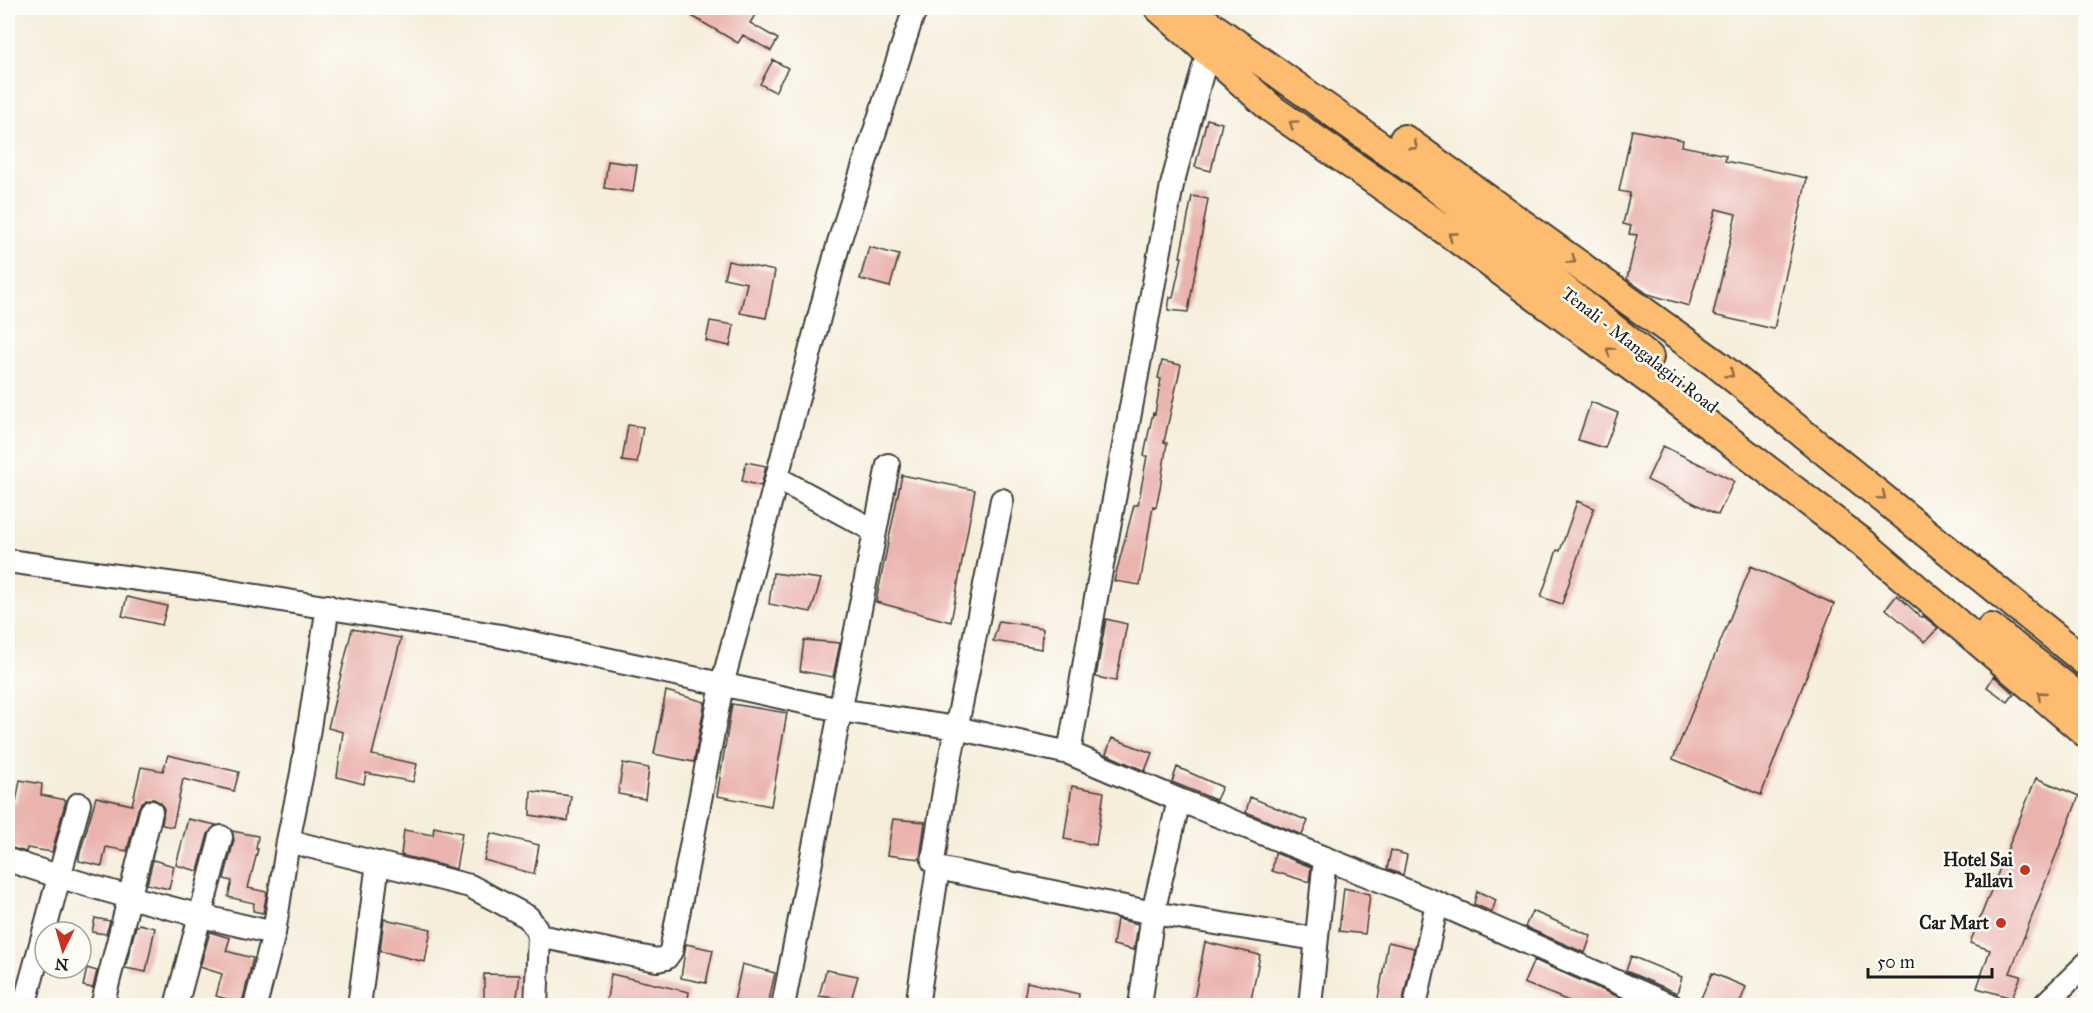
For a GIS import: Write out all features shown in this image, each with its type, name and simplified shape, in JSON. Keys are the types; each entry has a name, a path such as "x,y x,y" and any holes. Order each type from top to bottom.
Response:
{"main road":[{"path":"1159,8 1272,109 1434,222 1655,384 1863,543 2085,733"},
{"name":"Tenali - Mangalagiri Road","path":"1186,8 1418,173 2085,703"},
{"path":"1208,8 1370,114 1718,365 2085,663"}],"street":[{"path":"539,936 657,960 666,958 671,951 722,685 838,242 912,16 917,8"},
{"path":"1069,753 1172,185 1208,51"},
{"path":"783,1005 888,465"},
{"path":"777,478 875,531"},
{"path":"1002,500 945,785 933,861 938,868 1153,913 1316,939"},
{"path":"8,561 328,606 501,636 840,710 956,728 1069,753 1179,800 1437,903 1672,1005"},
{"path":"255,1005 274,933 328,606"},
{"path":"1140,1005 1153,913 1179,800"},
{"path":"24,1005 80,804"},
{"path":"102,1005 151,812"},
{"path":"176,1005 221,837"},
{"path":"288,841 470,886 528,918 539,936 536,1005"},
{"path":"1310,1005 1325,858"},
{"path":"8,860 59,877 199,916 274,933"},
{"path":"359,1005 378,863"},
{"path":"917,1005 938,868"},
{"path":"1415,1005 1437,903"},
{"path":"2043,1005 2085,964"}],"building":[{"path":"678,8 742,8 755,15 750,23 778,39 771,51 743,35 738,43"},
{"path":"773,60 788,68 775,92 760,84"},
{"path":"1207,119 1222,123 1211,171 1195,167"},
{"path":"1632,130 1683,140 1682,146 1726,155 1725,161 1807,178 1774,329 1713,315 1736,214 1716,209 1689,306 1648,294 1627,279 1637,235 1629,234 1631,226 1623,224 1630,193 1619,191"},
{"path":"608,161 637,165 633,192 604,188"},
{"path":"1192,196 1208,199 1188,312 1168,310 1182,257 1180,257"},
{"path":"869,247 899,255 890,287 860,279"},
{"path":"728,261 775,271 766,318 740,313 747,283 724,278"},
{"path":"710,321 734,325 730,346 706,341"},
{"path":"1162,361 1181,365 1164,442 1167,443 1160,488 1156,507 1153,506 1140,585 1114,581 1134,505 1138,505 1147,456 1144,456 1153,413 1155,414"},
{"path":"1591,402 1618,413 1605,448 1578,440"},
{"path":"628,425 643,427 637,463 622,461"},
{"path":"1663,446 1734,481 1718,515 1647,480"},
{"path":"746,462 766,466 761,486 742,481"},
{"path":"902,475 975,490 951,622 876,602"},
{"path":"1577,501 1594,508 1562,604 1541,597"},
{"path":"1751,566 1834,604 1761,795 1673,759"},
{"path":"773,573 821,579 811,612 769,604"},
{"path":"1897,595 1922,618 1923,616 1938,628 1925,642 1886,609"},
{"path":"127,597 167,606 162,625 122,616"},
{"path":"1106,619 1127,624 1116,681 1096,677"},
{"path":"999,621 1043,628 1042,649 993,641"},
{"path":"352,629 401,638 372,755 417,764 413,782 366,773 364,784 337,777 343,732 328,728"},
{"path":"804,640 840,643 833,677 800,671"},
{"path":"1994,676 2014,694 2008,702 1987,687"},
{"path":"666,691 705,702 694,762 654,754"},
{"path":"732,704 787,713 771,806 717,796"},
{"path":"1112,738 1152,753 1145,771 1106,754"},
{"path":"168,755 239,772 234,791 183,779 173,827 162,825 164,809 161,803 154,799 147,799 138,809 127,851 106,847 102,866 79,861 96,797 132,805 141,767 163,771"},
{"path":"623,763 649,768 645,799 618,794"},
{"path":"1177,767 1222,787 1216,800 1172,782"},
{"name":"Hotel Sai Pallavi","path":"2036,778 2079,796 2010,973 2021,976 2012,998 1977,988 1990,950 1970,943"},
{"path":"20,780 42,784 41,795 66,800 52,852 27,848 26,852 8,847 8,827"},
{"path":"1072,786 1104,792 1096,845 1064,839"},
{"path":"531,791 571,796 568,821 530,815"},
{"path":"1250,797 1308,821 1302,835 1246,812"},
{"path":"188,819 216,825 208,834 198,871 176,865"},
{"path":"893,819 925,822 920,859 887,855"},
{"path":"434,827 462,833 456,869 401,855 404,830 433,835"},
{"path":"232,831 258,836 256,849 258,849 248,888 267,892 263,913 253,911 254,903 228,897 232,881 224,879 234,840"},
{"path":"491,833 539,845 534,874 484,860"},
{"path":"1391,850 1407,855 1403,875 1387,869"},
{"path":"1275,853 1311,867 1309,882 1272,871"},
{"path":"153,860 174,866 169,889 147,884"},
{"path":"1344,888 1370,894 1365,934 1339,931"},
{"path":"1477,891 1496,900 1492,912 1474,904"},
{"path":"1532,911 1591,936 1585,953 1525,927"},
{"path":"95,918 110,921 106,934 93,932"},
{"path":"384,919 431,929 425,962 380,951"},
{"path":"1117,919 1138,924 1134,950 1113,945"},
{"path":"139,924 155,928 146,972 125,968 136,926"},
{"path":"210,932 230,938 226,951 253,958 242,1003 216,996 222,974 200,967"},
{"path":"1205,942 1260,955 1250,1005 1193,1005"},
{"path":"1388,942 1414,948 1402,1005 1377,1005"},
{"path":"686,944 713,950 706,983 681,978"},
{"path":"1631,956 1682,977 1677,993 1626,971"},
{"path":"1534,960 1637,1005 1579,1005 1524,983"},
{"path":"742,964 775,973 768,1005 734,1001"},
{"path":"93,970 97,971 93,988 83,986 84,980 93,980"},
{"path":"826,970 858,976 851,1000 819,996"},
{"path":"1712,973 1746,987 1739,1005 1698,1005"},
{"path":"484,974 520,975 516,1003 484,1002"},
{"path":"611,974 689,992 687,1005 606,1005"},
{"path":"1027,982 1079,994 1078,1005 1023,1005"}],"place":[{"name":"Hotel Sai Pallavi","path":"2025,870"},
{"name":"Car Mart","path":"2001,923"}]}
